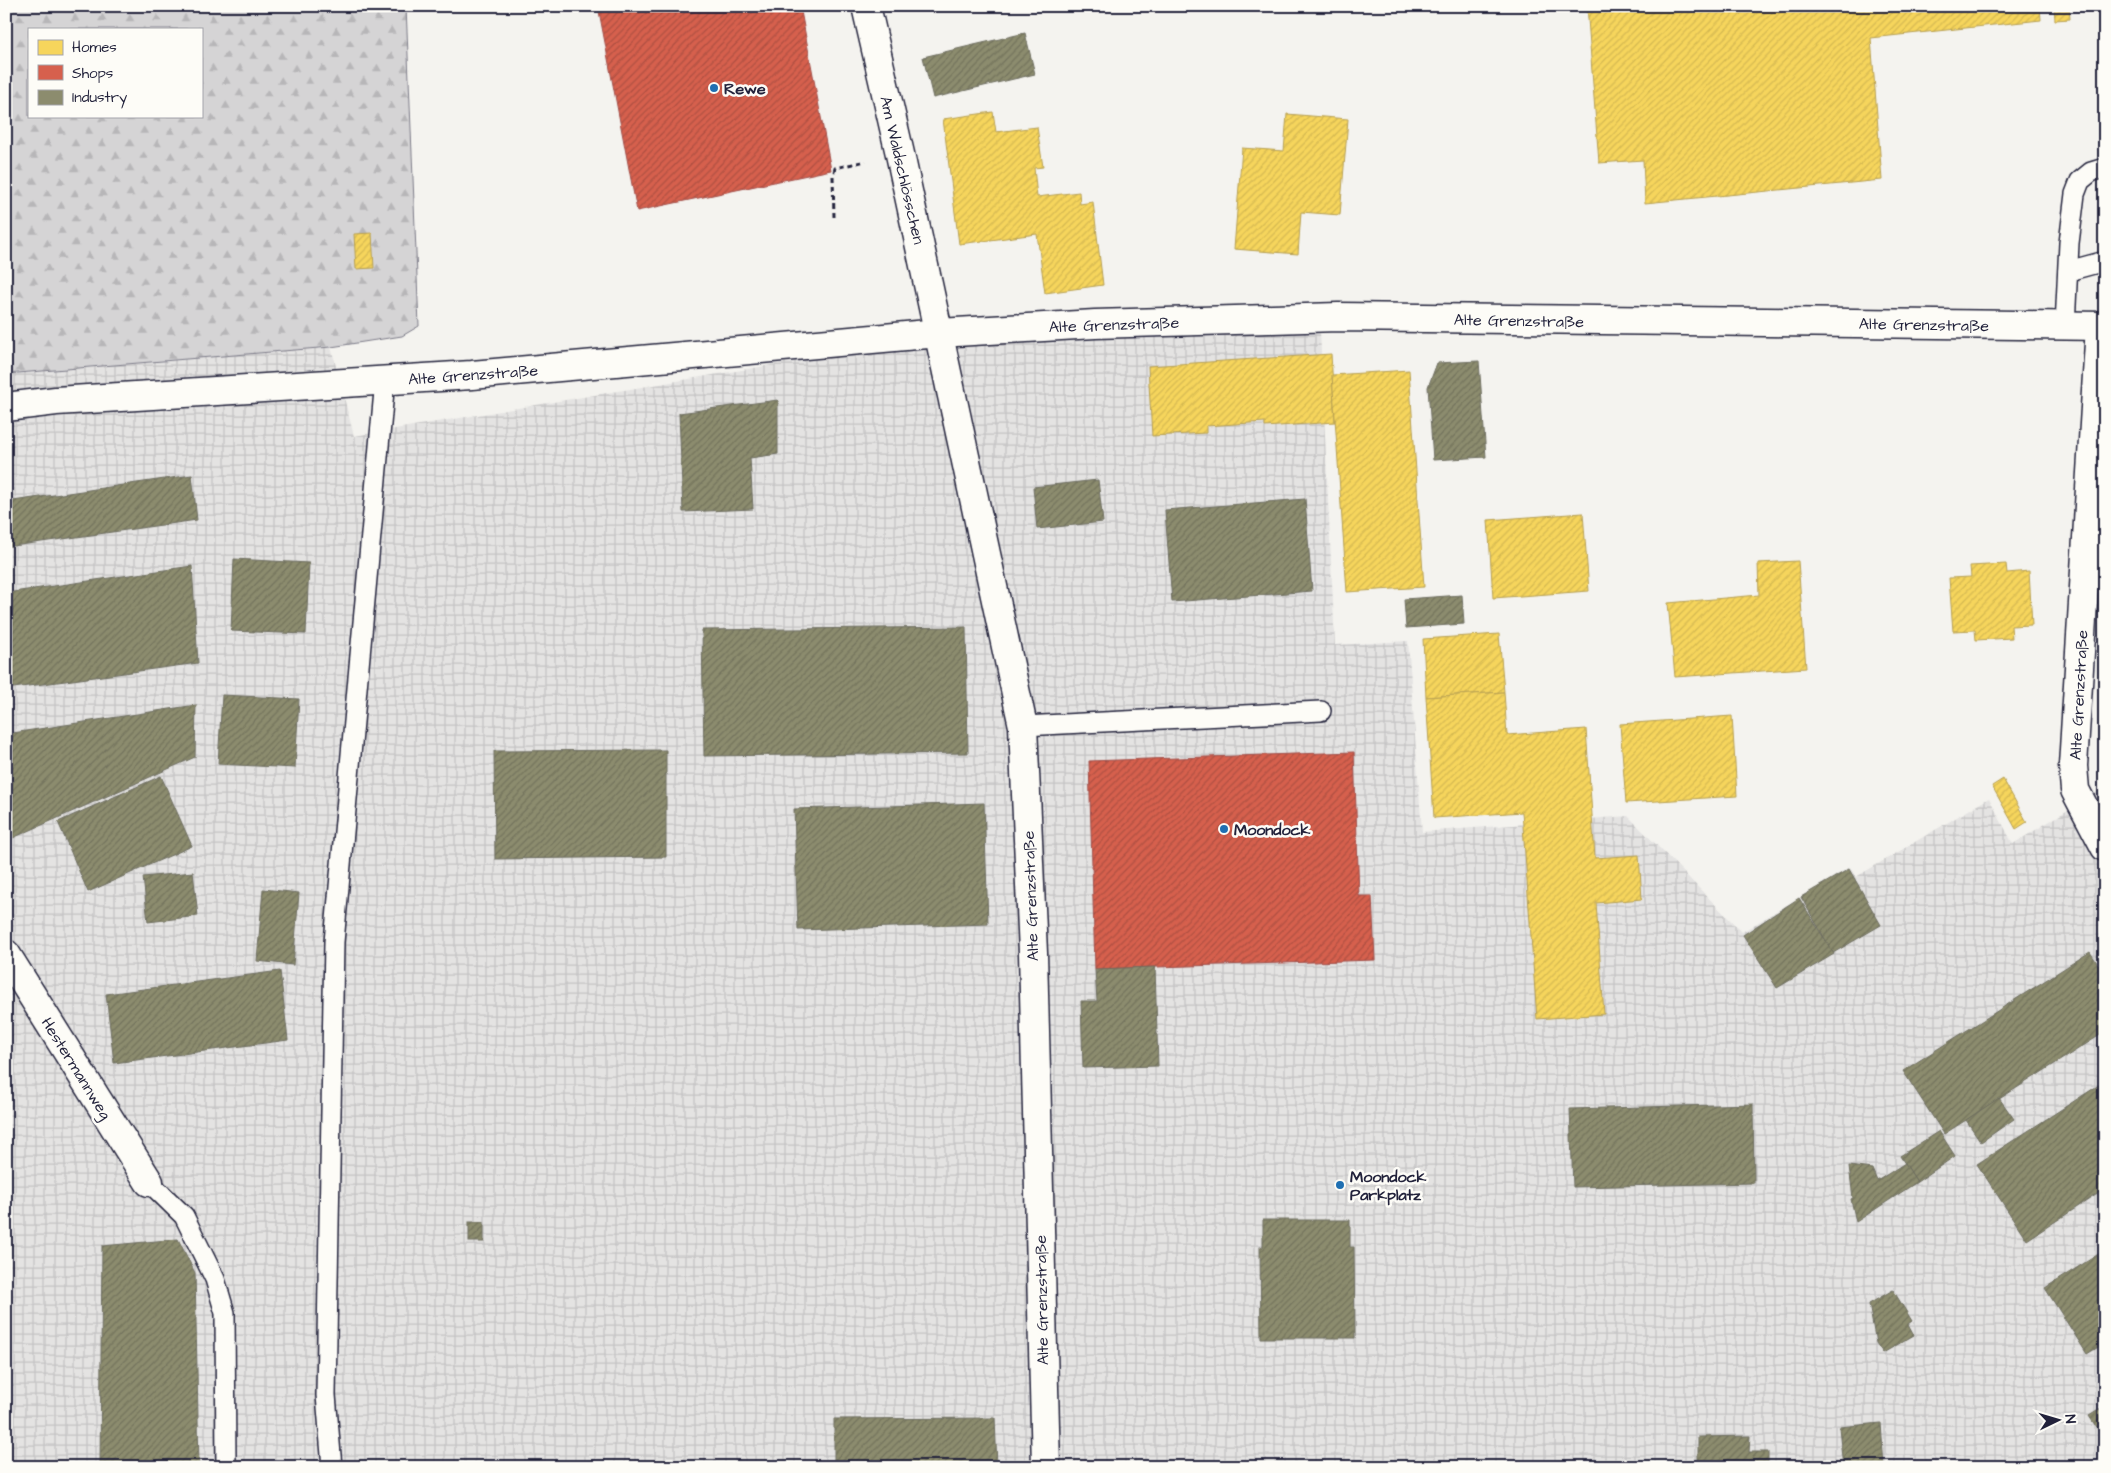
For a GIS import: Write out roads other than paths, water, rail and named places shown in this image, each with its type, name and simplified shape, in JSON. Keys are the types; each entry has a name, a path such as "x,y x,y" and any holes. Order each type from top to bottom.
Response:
{"street":[{"name":"Am Waldschlösschen","path":"866,6 939,333"},
{"name":"Alte Grenzstraße","path":"6,407 56,401 472,375 939,333 1095,324 1338,317 2102,326 2073,766 2075,790 2105,847"},
{"name":"Alte Grenzstraße","path":"939,333 1023,726 1033,953 1046,1467"},
{"name":"Hestermannweg","path":"6,954 149,1182"}],"lane":[{"path":"2064,326 2075,194 2080,181 2091,172 2101,169"},
{"path":"2068,271 2105,261"},
{"path":"332,1467 326,1395 334,942 385,380"},
{"path":"1023,726 1321,711"},
{"path":"149,1182 184,1216 215,1279 226,1313 226,1467"}],"place":[{"name":"Rewe","path":"714,88"},
{"name":"Moondock","path":"1224,829"},
{"name":"Moondock Parkplatz","path":"1340,1185"}]}
